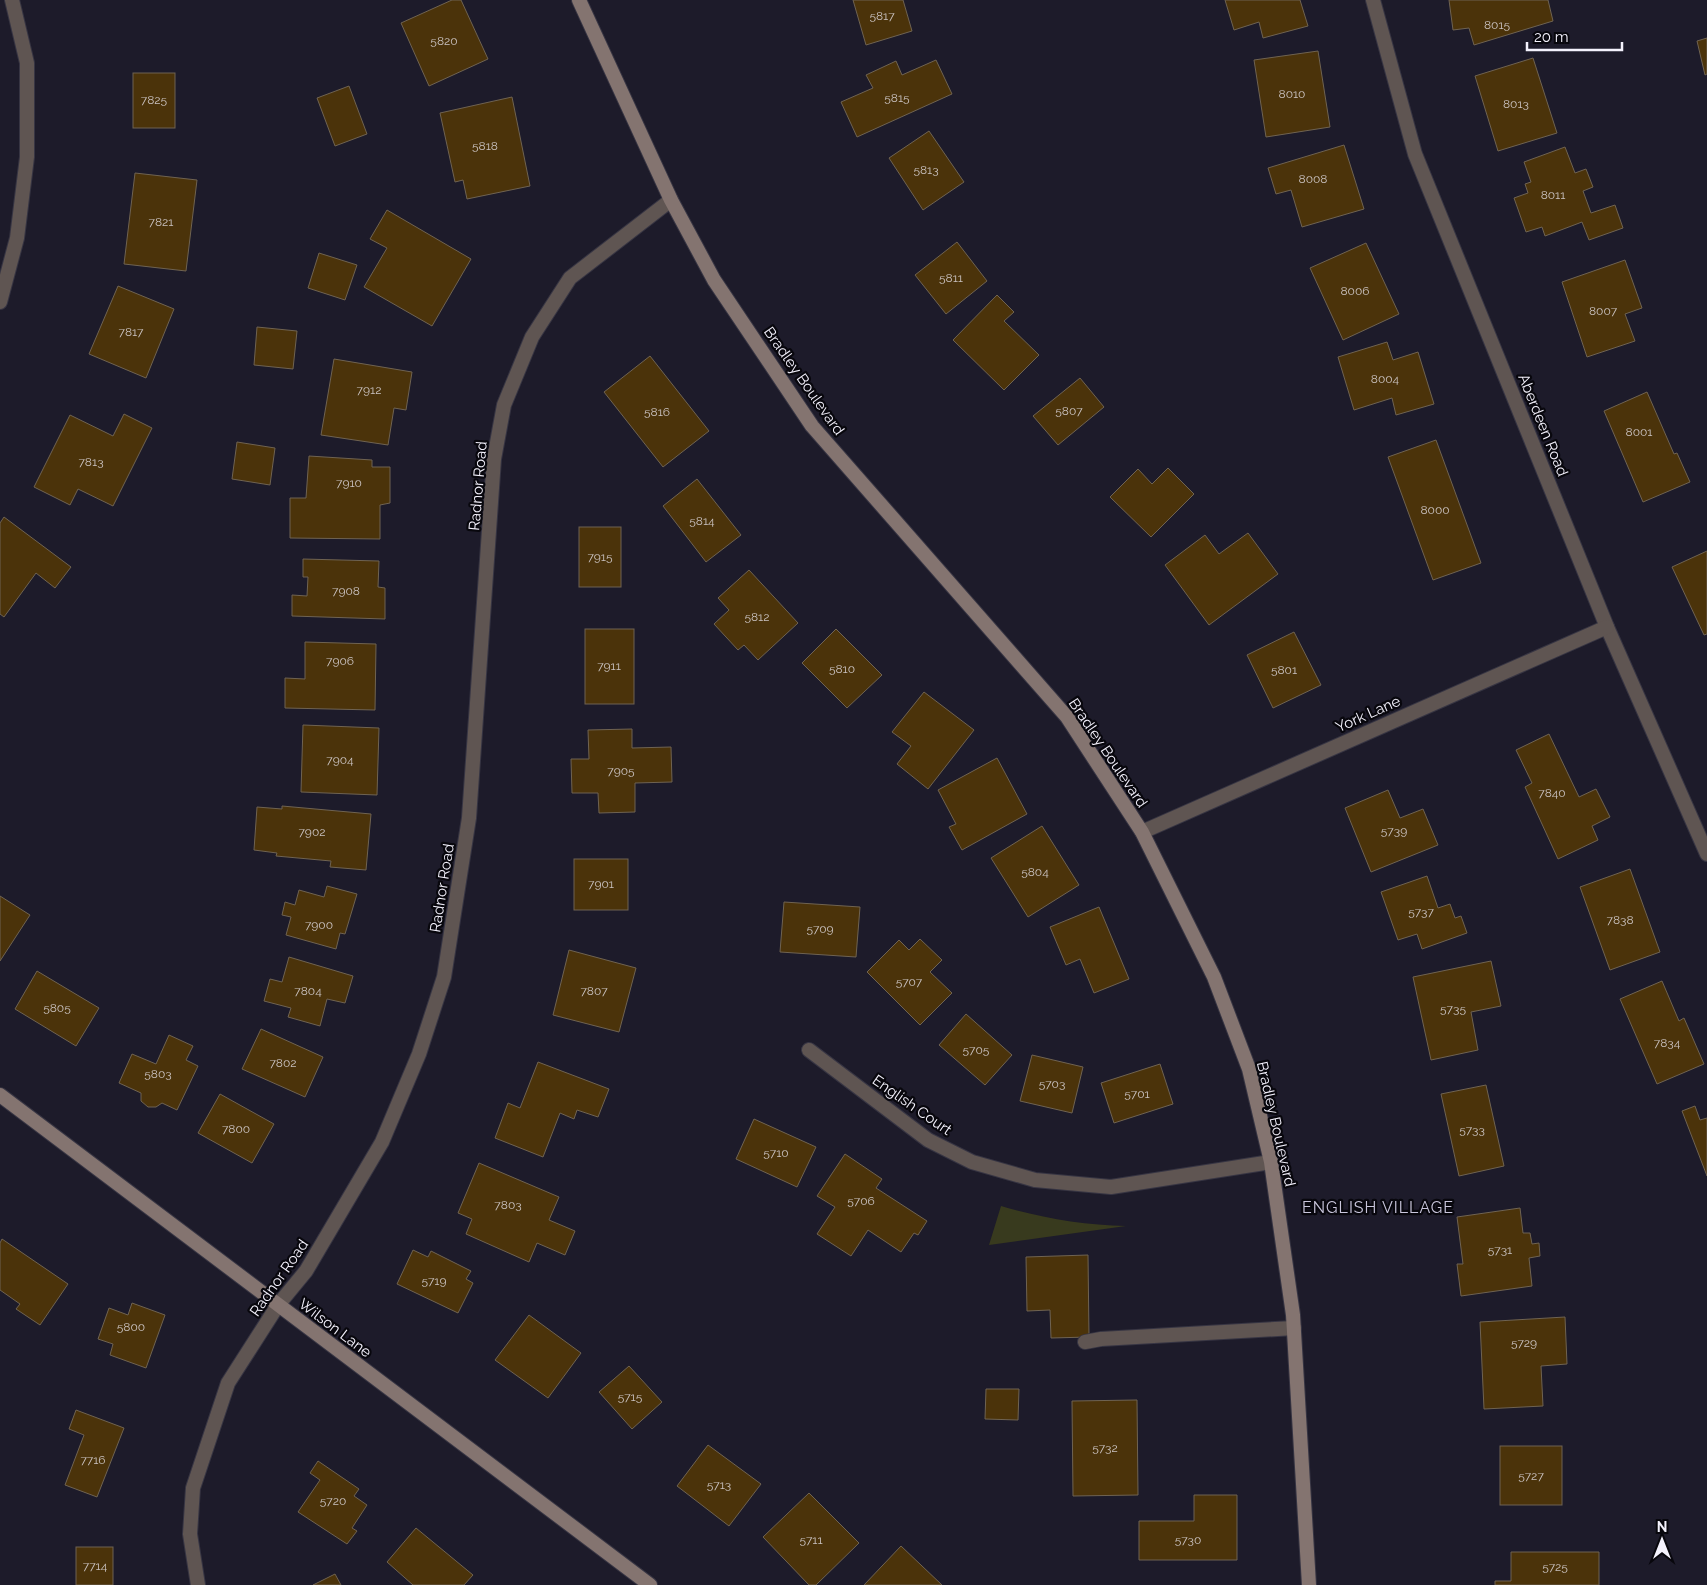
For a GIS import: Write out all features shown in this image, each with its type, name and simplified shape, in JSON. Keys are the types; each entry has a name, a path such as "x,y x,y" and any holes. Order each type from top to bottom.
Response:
{"main road":[{"name":"Bradley Boulevard","path":"579,0 671,200 714,280 812,426 1067,718 1142,832 1214,977 1249,1070 1271,1162 1294,1328 1308,1585"},
{"name":"Wilson Lane","path":"0,1095 650,1585"}],"street":[{"path":"0,302 17,238 27,158 27,63 12,0"},
{"name":"Aberdeen Road","path":"1373,0 1415,154 1607,627 1707,854"},
{"name":"Radnor Road","path":"198,1585 190,1534 193,1488 228,1384 278,1305 306,1271 382,1142 419,1054 444,977 469,818 494,459 504,405 532,337 570,278 671,200"},
{"name":"York Lane","path":"1142,832 1607,627"},
{"name":"English Court","path":"809,1050 928,1140 972,1162 1035,1180 1111,1187 1271,1162"},
{"path":"1085,1342 1101,1339 1294,1328"}],"green space":[{"path":"1001,1206 1063,1220 1126,1226 989,1245"}],"building":[{"path":"452,0 461,0 488,59 429,86 401,23"},
{"path":"853,0 903,0 912,31 866,45"},
{"path":"1225,0 1300,0 1308,26 1263,38 1259,22 1234,30"},
{"path":"1449,0 1548,0 1553,21 1474,45 1469,28 1453,30"},
{"path":"1707,38 1707,74 1705,75 1697,41"},
{"path":"1318,51 1330,127 1266,137 1254,60"},
{"path":"1533,58 1557,133 1498,151 1475,76"},
{"path":"936,60 952,94 857,137 841,102 873,88 866,75 896,61 902,75"},
{"path":"133,73 175,73 175,128 133,128"},
{"path":"349,86 367,134 335,146 317,98"},
{"path":"512,97 530,186 467,199 463,180 455,182 440,113"},
{"path":"929,131 964,182 923,210 889,158"},
{"path":"1344,145 1364,209 1302,227 1291,190 1276,194 1268,168"},
{"path":"1565,147 1575,173 1586,169 1593,187 1583,191 1591,213 1615,205 1623,228 1589,240 1582,222 1545,236 1542,227 1526,232 1514,198 1528,193 1525,184 1531,182 1524,162"},
{"path":"135,173 197,180 186,271 124,264"},
{"path":"387,210 471,259 432,326 364,287 387,248 370,239"},
{"path":"957,242 987,281 946,314 915,275"},
{"path":"1366,243 1399,314 1343,340 1310,268"},
{"path":"319,253 357,265 345,300 308,288"},
{"path":"1625,260 1642,308 1625,314 1635,341 1587,357 1562,282"},
{"path":"118,286 174,309 146,378 89,354"},
{"path":"997,295 1014,312 1004,321 1039,355 1004,390 953,340"},
{"path":"257,327 297,331 293,369 254,365"},
{"path":"1387,342 1393,360 1418,352 1434,404 1396,415 1392,398 1354,410 1338,357"},
{"path":"650,356 709,431 663,467 604,392"},
{"path":"334,359 412,372 406,410 394,408 388,445 321,435"},
{"path":"1080,378 1104,407 1058,445 1033,416"},
{"path":"1647,392 1674,454 1677,453 1690,482 1643,502 1604,411"},
{"path":"124,414 152,428 113,506 78,489 70,505 34,487 70,415 113,436"},
{"path":"1436,440 1481,563 1433,580 1388,457"},
{"path":"237,442 275,448 270,485 232,479"},
{"path":"309,456 372,460 372,467 390,467 390,503 380,505 380,539 290,538 290,498 306,498"},
{"path":"1168,468 1194,494 1151,537 1110,497 1138,469 1152,484"},
{"path":"697,479 741,535 706,562 663,506"},
{"path":"4,517 71,567 55,588 36,573 4,617 0,614 0,523"},
{"path":"579,527 621,527 621,587 579,587"},
{"path":"1248,533 1278,574 1209,625 1165,565 1205,535 1219,554"},
{"path":"1707,551 1707,634 1704,635 1672,567"},
{"path":"303,559 379,561 378,587 385,588 385,619 292,616 292,595 307,596 308,577 303,577"},
{"path":"749,570 798,623 758,660 744,645 738,650 714,624 729,610 718,598"},
{"path":"585,629 634,629 634,704 585,704"},
{"path":"836,629 882,675 847,708 802,663"},
{"path":"1294,632 1321,685 1273,708 1247,655"},
{"path":"305,642 376,644 375,710 285,708 285,678 305,679"},
{"path":"924,692 974,730 928,789 897,764 911,746 892,732"},
{"path":"303,725 379,728 377,795 301,792"},
{"path":"632,729 632,748 671,747 672,782 635,783 635,812 599,813 598,793 572,793 571,759 589,759 588,730"},
{"path":"1549,734 1579,797 1596,789 1610,817 1592,826 1598,840 1558,859 1525,787 1532,783 1516,750"},
{"path":"997,758 1027,814 962,850 949,827 956,824 938,790"},
{"path":"1388,790 1400,818 1423,809 1438,845 1371,872 1345,808"},
{"path":"282,806 371,814 366,870 330,867 331,861 276,856 277,853 254,850 257,807 282,809"},
{"path":"1042,826 1079,885 1028,917 991,858"},
{"path":"574,859 628,859 628,910 574,910"},
{"path":"1630,869 1660,952 1610,970 1580,887"},
{"path":"1427,876 1438,908 1450,904 1455,918 1461,916 1467,933 1422,949 1417,934 1398,940 1381,892"},
{"path":"327,886 357,894 345,934 340,933 336,949 286,935 291,917 282,915 285,902 295,905 299,890 324,897"},
{"path":"0,896 30,915 0,961"},
{"path":"784,902 860,907 856,957 780,952"},
{"path":"1099,907 1129,979 1094,993 1080,959 1066,965 1050,927"},
{"path":"920,939 942,960 930,972 952,993 920,1025 867,972 899,940 909,950"},
{"path":"569,950 636,968 619,1032 553,1015"},
{"path":"289,957 353,976 345,1003 327,999 320,1026 288,1017 291,1008 264,1001 270,979 282,982"},
{"path":"1491,961 1501,1006 1471,1012 1478,1050 1431,1060 1413,977"},
{"path":"37,971 99,1008 76,1046 15,1009"},
{"path":"1662,981 1679,1021 1684,1018 1704,1064 1657,1084 1620,999"},
{"path":"966,1014 1012,1055 985,1085 939,1045"},
{"path":"261,1029 323,1057 305,1097 242,1069"},
{"path":"169,1035 193,1046 186,1060 198,1066 177,1110 162,1103 156,1107 148,1107 141,1101 141,1093 119,1083 132,1054 156,1064"},
{"path":"1032,1055 1083,1067 1072,1113 1020,1101"},
{"path":"538,1062 609,1089 598,1117 577,1110 574,1119 560,1113 543,1157 495,1138 508,1103 520,1108"},
{"path":"1160,1064 1173,1104 1114,1123 1101,1083"},
{"path":"1486,1085 1504,1166 1459,1176 1441,1094"},
{"path":"220,1094 274,1124 252,1163 198,1133"},
{"path":"1695,1106 1700,1120 1707,1118 1707,1176 1682,1111"},
{"path":"754,1119 816,1147 797,1187 736,1159"},
{"path":"845,1154 882,1179 876,1188 927,1221 918,1235 914,1233 901,1252 868,1230 851,1256 817,1234 835,1207 817,1196"},
{"path":"479,1163 559,1197 549,1220 575,1231 565,1255 537,1243 529,1262 466,1234 472,1219 458,1213"},
{"path":"1520,1208 1523,1233 1530,1233 1532,1244 1539,1243 1540,1256 1529,1258 1532,1286 1461,1296 1457,1264 1463,1264 1457,1217"},
{"path":"2,1239 68,1284 40,1325 16,1309 20,1304 0,1290 0,1243"},
{"path":"413,1250 428,1257 431,1251 471,1271 466,1279 473,1283 458,1313 397,1284"},
{"path":"1088,1255 1089,1337 1051,1338 1050,1310 1027,1311 1026,1257"},
{"path":"132,1303 165,1315 146,1368 110,1355 113,1344 98,1339 109,1308 128,1315"},
{"path":"529,1315 581,1353 548,1398 495,1360"},
{"path":"1565,1317 1567,1364 1541,1366 1543,1406 1484,1409 1480,1322"},
{"path":"629,1366 662,1402 632,1429 599,1392"},
{"path":"986,1389 1019,1389 1018,1420 985,1419"},
{"path":"1137,1400 1138,1495 1073,1496 1072,1401"},
{"path":"76,1410 124,1428 97,1497 65,1485 84,1435 69,1429"},
{"path":"708,1445 761,1484 729,1526 677,1486"},
{"path":"1500,1446 1562,1446 1562,1505 1500,1505"},
{"path":"318,1461 359,1489 354,1496 367,1505 352,1528 357,1531 347,1544 298,1512 320,1480 310,1473"},
{"path":"809,1493 859,1543 816,1585 809,1585 763,1537"},
{"path":"1194,1495 1237,1495 1237,1560 1139,1560 1139,1521 1194,1521"},
{"path":"416,1528 473,1575 464,1585 413,1585 387,1562"},
{"path":"901,1546 942,1585 864,1585"},
{"path":"76,1547 113,1547 113,1585 76,1585"},
{"path":"1511,1552 1599,1552 1599,1585 1495,1585 1495,1581 1511,1581"},
{"path":"335,1574 341,1585 313,1585"}],"district":[{"name":"ENGLISH VILLAGE","path":"1378,1207"}]}
